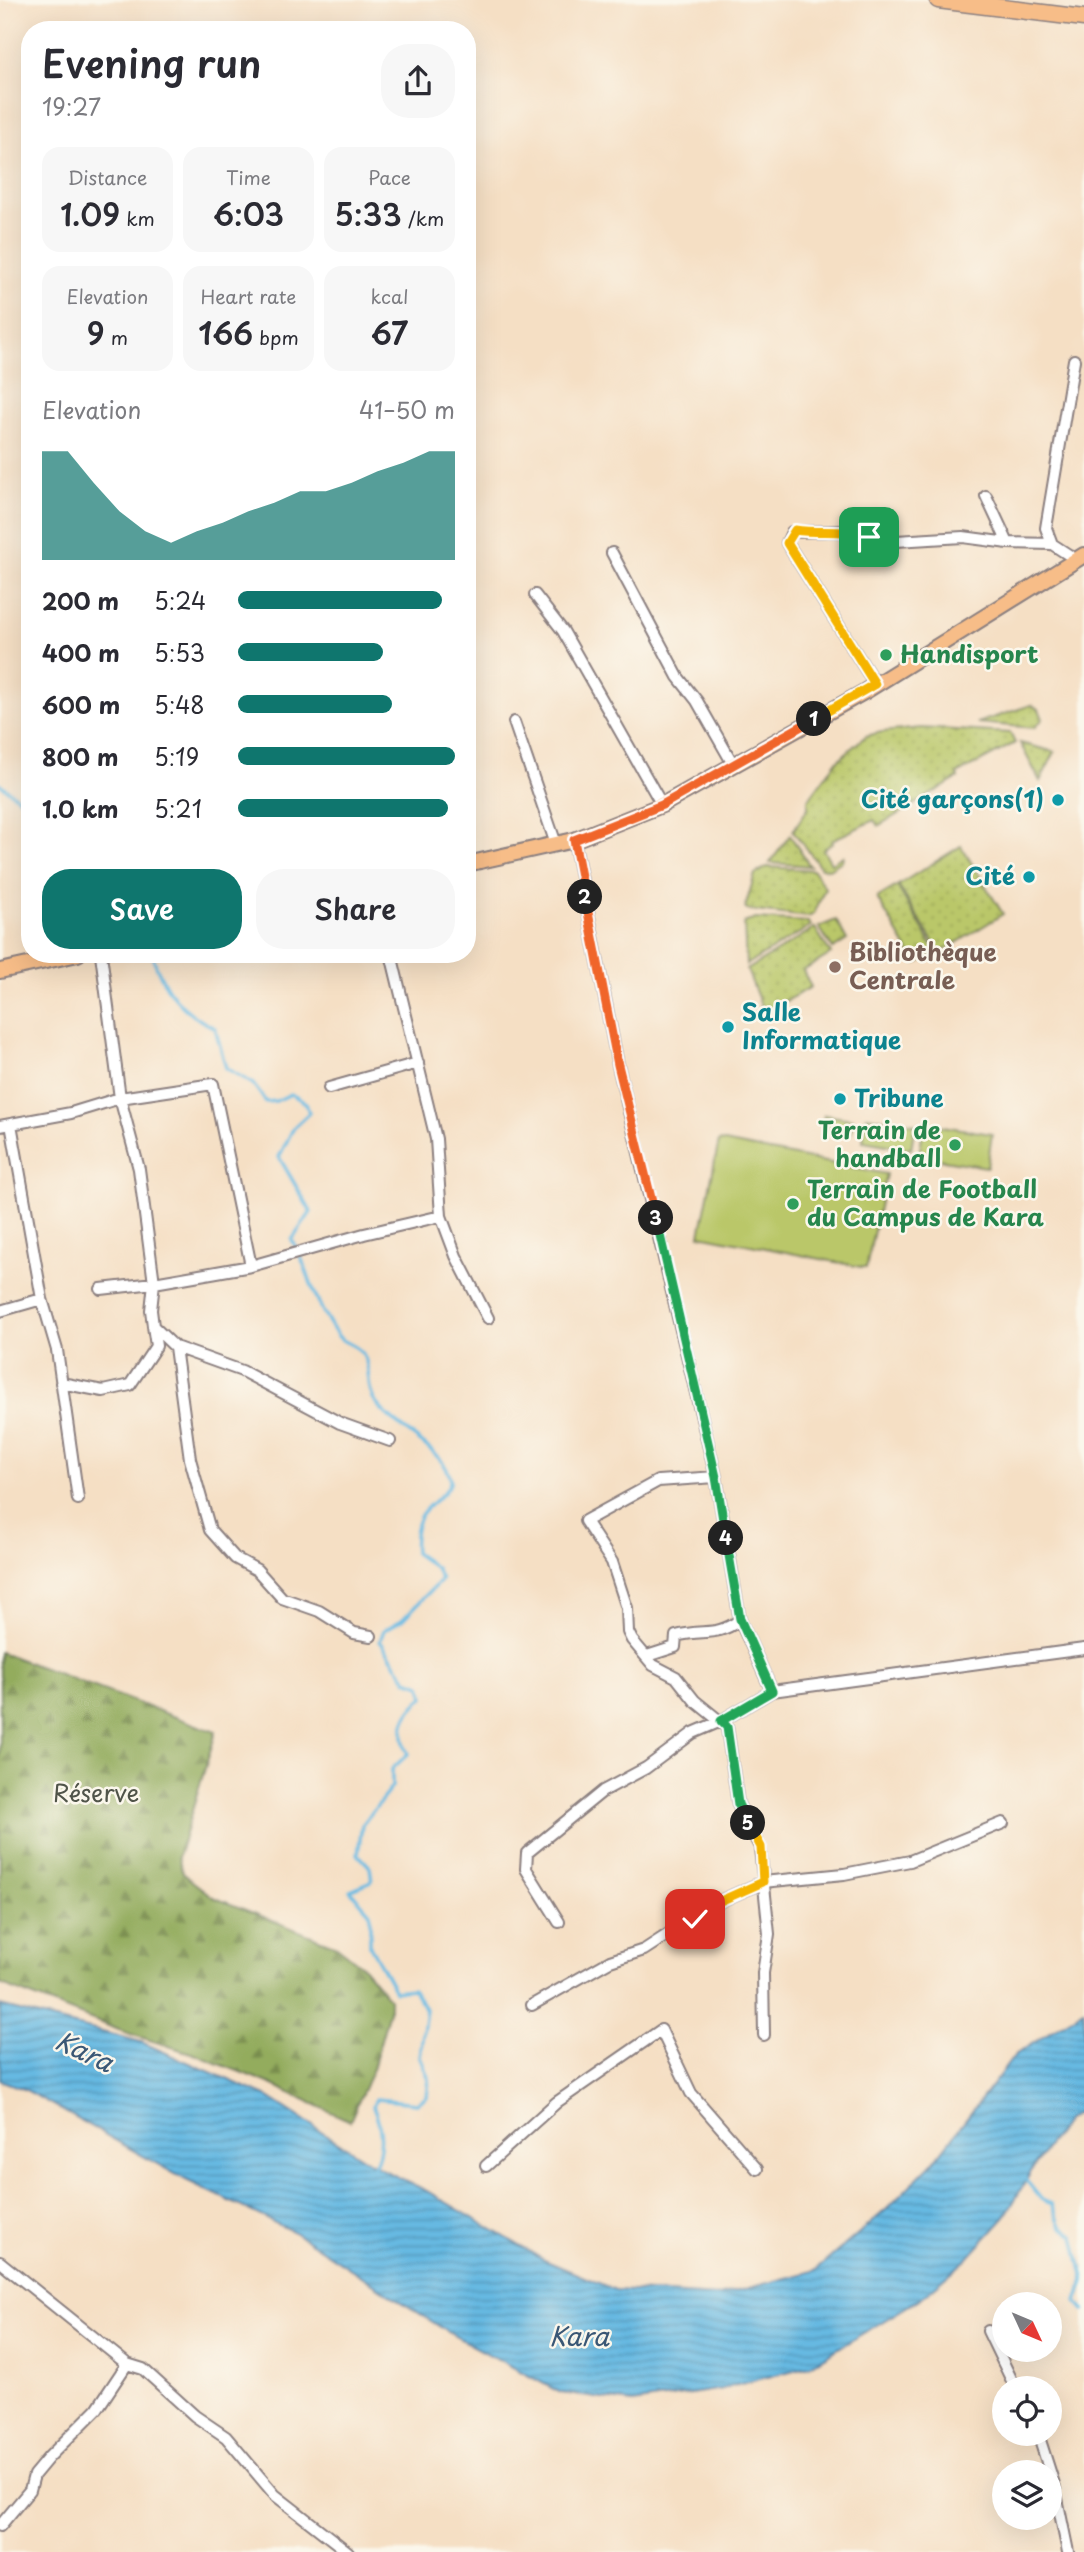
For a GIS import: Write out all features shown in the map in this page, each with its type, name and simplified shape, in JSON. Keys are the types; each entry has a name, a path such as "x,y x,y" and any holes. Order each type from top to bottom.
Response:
{"highway":[{"path":"938,0 1033,6 1084,18"}],"main road":[{"path":"476,862 574,840 662,805 875,684 1080,557"},
{"path":"0,971 37,963"}],"street":[{"path":"1052,544 1046,528 1074,360"},
{"path":"986,496 1008,544"},
{"path":"875,684 787,543 792,532 841,531 896,541 962,537 1008,544 1052,544 1080,557"},
{"path":"612,553 678,677 698,701 733,765"},
{"path":"535,595 564,631 662,805"},
{"path":"514,722 556,844"},
{"path":"574,840 618,1065 716,1477 740,1619 772,1691"},
{"path":"61,1382 103,1391 130,1385 156,1346 151,1310 154,1283 139,1169 120,1098 102,963"},
{"path":"393,963 436,1139 441,1216 456,1256 488,1318"},
{"path":"329,1088 418,1063"},
{"path":"78,1499 57,1350 42,1299 5,1125 71,1113 120,1098 213,1084 251,1266"},
{"path":"101,1289 154,1283 251,1266 364,1234 441,1216"},
{"path":"0,1311 42,1299"},
{"path":"153,1326 175,1347 242,1371 340,1423 390,1441"},
{"path":"175,1347 190,1459 210,1530 235,1558 257,1570 282,1598 328,1616 354,1633 370,1636"},
{"path":"716,1477 658,1481 585,1521 611,1562 627,1608 628,1632 653,1665 676,1677 695,1700 727,1727 738,1804 761,1847 769,1934 763,1973 764,2035"},
{"path":"647,1656 675,1647 676,1636 691,1632 723,1632 740,1619"},
{"path":"559,1922 526,1869 527,1853 603,1791 646,1768 693,1733 721,1721 772,1691 1084,1649"},
{"path":"532,2005 610,1961 644,1950 716,1903 763,1882 844,1874 910,1861 1003,1823"},
{"path":"486,2166 556,2102 661,2030 691,2093 757,2169"},
{"path":"0,2262 127,2364 143,2369 195,2416 226,2437 275,2495 348,2552"},
{"path":"988,2331 1010,2376"},
{"path":"0,2526 30,2490 34,2475 49,2457 97,2410 127,2364"},
{"path":"1042,2446 1054,2484 1069,2552"}],"green space":[{"path":"1031,705 1039,709 1043,719 1034,728 977,723"},
{"path":"921,728 1010,733 1015,743 957,774 958,778 878,826 874,820 832,840 833,843 823,849 831,863 843,856 842,861 829,869 821,868 793,831 808,808 808,800 836,762 866,736"},
{"path":"1020,743 1055,752 1040,781"},
{"path":"790,835 810,866 770,863"},
{"path":"961,846 1003,914 940,953 898,885"},
{"path":"767,867 813,870 825,888 814,914 808,917 745,908 755,874"},
{"path":"897,886 936,952 916,964 877,898"},
{"path":"755,919 808,922 811,926 746,965 744,923"},
{"path":"836,920 847,940 833,949 819,927"},
{"path":"815,928 831,954 803,971 811,987 764,1013 747,970"},
{"path":"824,1115 853,1119 851,1133 822,1129"},
{"path":"867,1116 915,1124 911,1149 863,1141"},
{"name":"Terrain de handball","path":"924,1123 992,1134 987,1167 919,1156"},
{"name":"Terrain de Football du Campus de Kara","path":"719,1141 886,1174 866,1268 700,1235"},
{"name":"Réserve","path":"0,1652 216,1732 178,1857 183,1874 213,1897 337,1946 362,1966 389,1998 389,2011 373,2069 350,2121 271,2084 194,2054 124,2032 0,1984"}],"water":[{"name":"Kara","path":"0,2006 141,2042 268,2097 375,2166 425,2190 544,2260 615,2290 719,2296 816,2270 888,2208 935,2160 1015,2055 1084,2010 1084,2109 1067,2119 1036,2163 1005,2217 967,2259 921,2298 809,2366 722,2389 633,2403 561,2393 451,2334 294,2232 186,2180 24,2089 0,2080"}],"waterway":[{"path":"0,784 21,800"},
{"path":"155,963 161,978 183,1007 215,1028 226,1068 253,1084 266,1102 291,1094 306,1103 309,1113 294,1127 279,1157 311,1212 292,1240 302,1258 316,1298 333,1329 341,1339 363,1354 376,1403 438,1457 450,1477 448,1488 423,1512 415,1535 415,1553 436,1568 441,1580 402,1620 384,1630 380,1641 407,1680 421,1685 424,1697 412,1709 404,1723 403,1738 408,1754 392,1769 392,1787 362,1825 358,1854 370,1867 372,1881 350,1890 370,1913 370,1946 395,1991 412,1989 426,2009 420,2057 429,2079 427,2097 417,2103 376,2099 373,2106 380,2129 380,2145 373,2169"},
{"path":"1024,2178 1042,2200 1052,2204 1061,2226 1074,2236 1084,2280 1077,2302 1084,2310"}],"place":[{"name":"Handisport","path":"886,655"},
{"name":"Cité garçons(1)","path":"1058,800"},
{"name":"Cité","path":"1029,877"},
{"name":"Bibliothèque Centrale","path":"835,967"},
{"name":"Salle Informatique","path":"728,1027"},
{"name":"Tribune","path":"840,1099"},
{"name":"Terrain de handball","path":"955,1145"},
{"name":"Terrain de Football du Campus de Kara","path":"793,1204"}],"route":[{"path":"695,1919 716,1903 755,1888 763,1882 761,1847 738,1804 727,1727 721,1721 772,1691 740,1619 716,1477 618,1065 574,840 662,805 875,684 787,543 788,537 795,530 815,534 826,531 855,532 869,537"}]}
